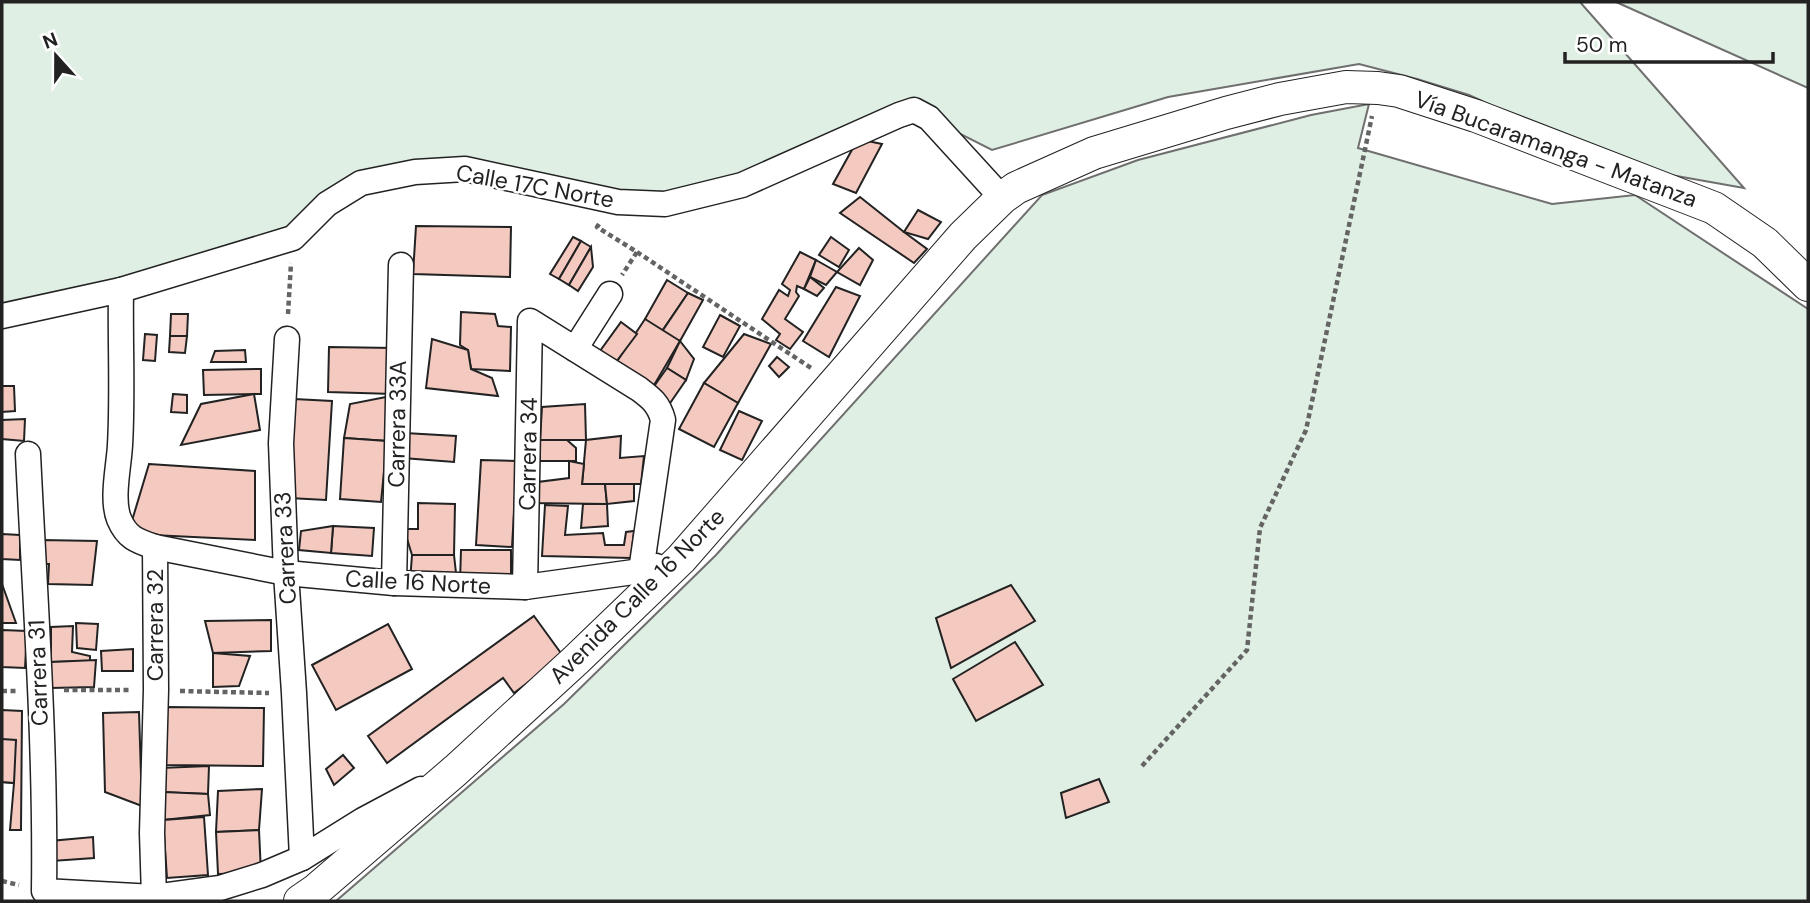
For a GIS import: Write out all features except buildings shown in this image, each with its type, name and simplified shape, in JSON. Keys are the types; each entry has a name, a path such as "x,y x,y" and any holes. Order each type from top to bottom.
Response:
{"street":[{"name":"Vía Bucaramanga - Matanza","path":"1002,198 1032,180 1094,153 1214,116 1280,99 1346,87 1378,88 1399,91 1476,116 1714,208 1765,243 1808,285"},
{"name":"Calle 17C Norte","path":"2,316 121,289 293,238 327,204 361,183 415,172 465,169 618,202 665,204 742,185 914,110 929,118 1002,198"},
{"name":"Avenida Calle 16 Norte","path":"300,901 456,770 681,559 963,236 1002,198"},
{"name":"Carrera 33A","path":"394,583 401,265"},
{"name":"Carrera 32","path":"121,289 120,443 116,503 118,517 133,540 155,547 153,897"},
{"path":"610,294 575,349 654,401 663,420 641,571"},
{"name":"Carrera 34","path":"525,587 530,321 575,349"},
{"name":"Carrera 33","path":"287,339 281,443 302,858"},
{"name":"Carrera 31","path":"28,454 45,842 44,891 153,897"},
{"name":"Calle 16 Norte","path":"155,547 286,573 394,583 525,587 641,571 681,559"},
{"path":"153,897 220,888 262,875 302,858 363,820 456,770"}],"path":[{"path":"1142,766 1247,650 1260,527 1306,430 1378,88"},
{"path":"597,227 798,359"},
{"path":"287,339 293,238"},
{"path":"610,294 637,252"}],"green space":[{"path":"2,2 1580,2 1744,188 1671,175 1552,133 1469,95 1359,64 1168,97 992,150 929,118 664,204 413,165 293,238 2,316"},
{"path":"1616,2 1808,2 1808,88"},
{"path":"1369,104 1358,148 1552,204 1635,195 1808,309 1808,901 336,901 564,704 716,555 1042,195 1138,160 1311,115"}]}
